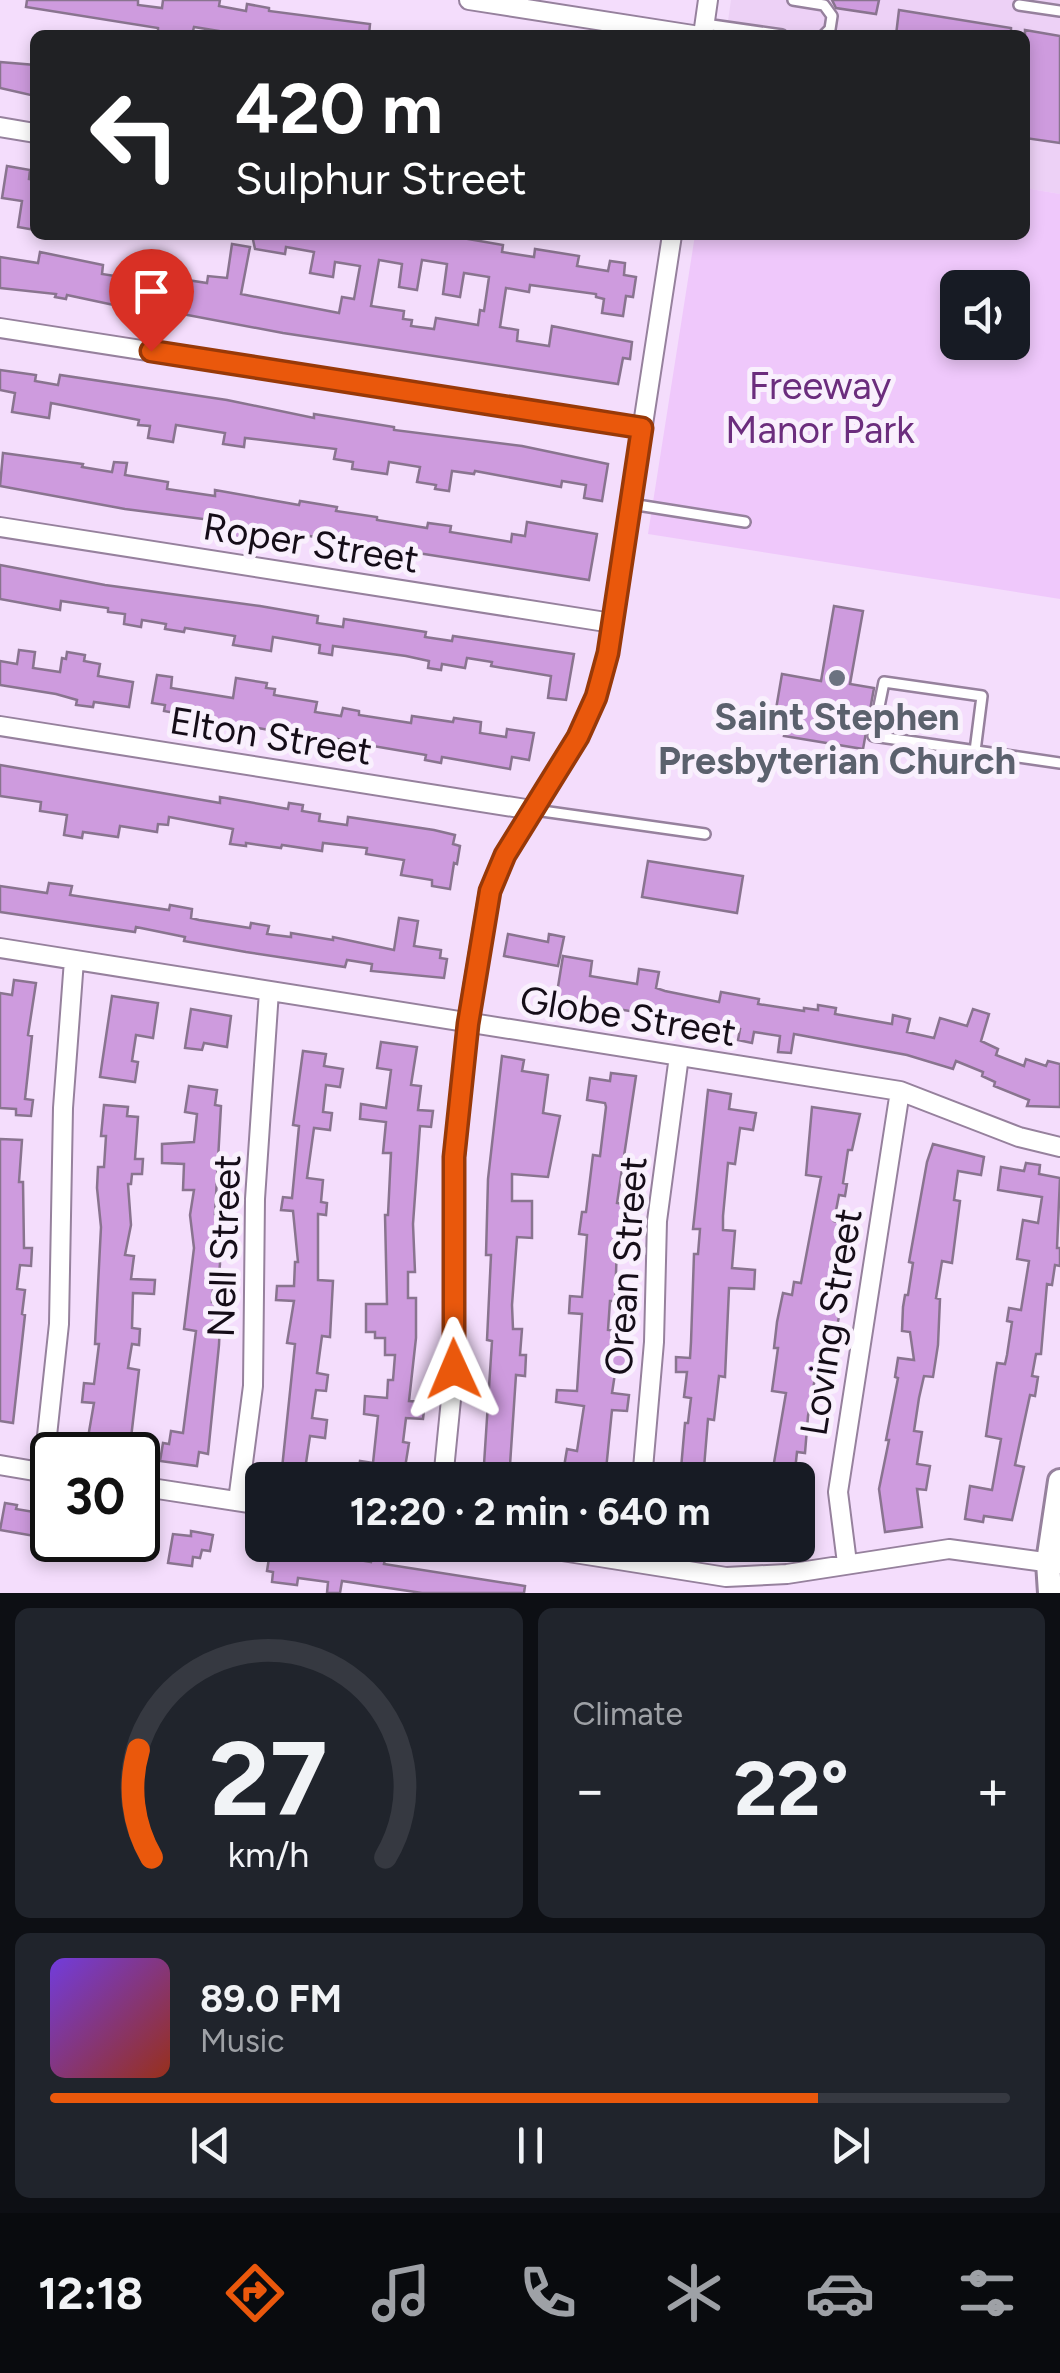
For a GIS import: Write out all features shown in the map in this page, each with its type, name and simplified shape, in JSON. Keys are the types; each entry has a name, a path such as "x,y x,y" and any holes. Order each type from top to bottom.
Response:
{"street":[{"path":"469,0 693,30"},
{"path":"700,30 708,0"},
{"path":"0,127 30,132"},
{"path":"445,1462 454,1369 454,1157 468,1024 490,891 505,855 578,737 596,697 612,623 671,240"},
{"path":"0,328 642,428"},
{"name":"Roper Street","path":"0,527 612,623"},
{"name":"Elton Street","path":"0,726 532,810"},
{"name":"Globe Street","path":"0,948 900,1091 1060,1147"},
{"path":"51,1432 59,1324 63,1108 74,960"},
{"name":"Nell Street","path":"238,1501 253,1386 255,1199 269,991"},
{"name":"Orean Street","path":"644,1462 654,1342 657,1222 679,1056"},
{"name":"Loving Street","path":"846,1563 838,1492 900,1091"},
{"path":"0,1465 30,1470"},
{"path":"1050,1593 1060,1481"},
{"path":"160,1489 245,1502"},
{"path":"667,1562 726,1576 786,1574 949,1550 1054,1563"}],"lane":[{"path":"793,0 824,6 832,16 829,30"},
{"path":"1019,5 1060,11"},
{"path":"631,504 746,522"},
{"path":"975,751 982,696 884,682 874,736 975,751 1060,763"},
{"path":"532,810 705,834"}],"shaded area":[{"path":"731,0 1060,0 1060,194 1030,189 1030,30 727,30"}],"green space":[{"name":"Freeway Manor Park","path":"1030,189 1060,194 1060,599 648,534 694,240 1030,240"}],"building":[{"path":"27,0 138,0 138,5 162,8 163,0 220,0 219,6 246,11 247,4 269,11 370,24 369,30 158,30 26,7"},
{"path":"832,0 879,0 876,14 836,8"},
{"path":"899,10 1011,28 1011,30 897,30"},
{"path":"1030,31 1060,36 1060,143 1030,139"},
{"path":"0,62 30,65 30,95 0,88"},
{"path":"7,166 30,170 30,229 18,227 22,201 2,198"},
{"path":"253,240 474,240 503,245 502,252 534,257 535,249 579,256 577,266 608,271 610,261 625,263 624,275 636,277 633,297 626,296 623,316 602,313 604,299 596,294 530,285 529,292 506,288 500,327 518,330 517,341 549,346 552,326 632,342 630,359 623,358 618,384 177,313 177,317 156,314 67,295 66,299 55,297 56,294 0,288 0,257 38,263 40,252 103,265 102,274 160,283 161,276 207,283 208,276 227,278 232,244 250,247 241,294 339,313 342,297 354,299 360,266 335,262 333,277 310,273 314,252 286,247 285,254 255,249","holes":["379,260 402,264 399,287 417,290 422,260 447,264 443,294 460,297 464,273 489,277 478,325 436,318 434,329 411,326 412,320 403,319 404,311 371,306"]},
{"path":"0,370 36,375 35,381 58,385 60,375 227,400 314,418 314,414 394,430 522,446 608,464 602,501 584,498 586,485 562,481 561,487 475,471 452,471 449,491 435,489 436,485 417,482 420,467 389,462 387,474 352,469 353,462 334,459 336,449 245,438 244,447 223,444 225,433 176,425 173,442 148,438 150,426 138,425 139,420 51,403 49,418 12,412 15,393 0,390"},
{"path":"3,453 112,472 114,462 127,463 125,475 168,482 167,489 215,496 215,490 299,505 300,501 337,507 336,511 377,520 427,528 428,523 451,526 450,532 511,542 512,534 525,536 527,522 597,534 589,580 290,533 287,548 272,546 275,532 247,527 246,540 230,538 232,525 211,520 0,486"},
{"path":"0,565 105,585 318,616 317,623 343,627 344,619 426,632 425,637 452,641 453,636 574,654 566,700 548,698 551,676 491,666 492,662 467,658 465,668 442,664 441,670 428,668 429,661 406,656 333,646 332,655 319,653 320,645 273,637 271,651 233,645 235,636 165,629 166,624 142,620 141,627 124,624 125,614 108,612 108,608 61,601 60,610 0,599"},
{"name":"Saint Stephen Presbyterian Church","path":"834,606 863,611 850,684 874,688 863,749 784,736 787,723 774,721 782,674 821,681"},
{"path":"19,650 35,652 33,668 60,672 67,652 85,655 84,661 100,664 98,676 133,682 129,707 94,702 93,707 76,705 77,700 56,694 0,685 0,661 17,664"},
{"path":"157,675 172,677 171,688 233,698 236,678 267,683 266,688 275,689 274,695 317,702 315,712 341,716 343,708 359,711 359,715 411,723 412,716 481,722 480,733 506,737 507,729 534,733 529,760 512,757 510,769 442,757 441,763 425,760 426,755 361,742 164,711 165,705 152,703"},
{"path":"0,765 220,803 220,797 288,809 289,803 303,805 302,811 320,814 319,821 347,825 348,817 434,830 455,835 453,844 460,846 457,864 454,863 450,889 432,886 432,880 401,875 404,860 366,854 367,848 323,843 322,851 230,844 233,829 169,817 168,825 158,824 157,832 120,826 118,837 83,832 82,838 64,835 67,815 40,811 41,802 0,796"},
{"path":"648,861 743,876 737,913 642,897"},
{"path":"49,883 72,886 70,895 169,910 170,905 192,909 191,918 199,920 250,928 251,923 269,926 267,934 333,937 394,950 399,918 418,921 414,946 441,950 440,958 447,959 444,978 371,971 372,964 347,960 345,967 246,952 184,941 185,937 136,927 135,932 0,912 0,886 47,893"},
{"path":"508,934 548,942 549,934 564,937 558,966 504,956"},
{"path":"563,956 592,961 590,976 637,984 639,969 659,972 656,988 665,991 719,1002 721,992 759,999 758,1004 804,1011 818,1010 818,1005 836,1008 835,1014 892,1024 893,1015 910,1019 907,1032 934,1038 940,1018 967,1026 973,1009 989,1014 981,1041 998,1049 996,1055 1024,1066 1026,1059 1046,1066 1048,1061 1060,1064 1060,1107 1027,1106 1029,1100 994,1086 995,1082 982,1076 983,1072 956,1061 953,1069 907,1055 794,1034 791,1053 778,1052 780,1036 754,1032 752,1043 738,1040 740,1029 556,999"},
{"path":"14,980 36,983 28,1035 32,1036 25,1099 33,1100 31,1116 16,1115 16,1109 0,1108 0,993 12,995"},
{"path":"112,996 158,1003 153,1038 136,1035 132,1061 138,1062 135,1082 100,1077"},
{"path":"191,1009 231,1016 227,1047 204,1043 202,1050 185,1048"},
{"path":"381,1042 417,1047 411,1085 421,1086 418,1110 433,1111 431,1127 420,1126 413,1224 415,1272 408,1272 408,1298 416,1298 409,1401 425,1402 423,1419 406,1418 403,1442 409,1443 406,1462 373,1462 378,1416 364,1414 365,1396 387,1398 395,1355 385,1355 385,1338 375,1338 375,1332 366,1332 366,1304 387,1304 385,1215 391,1153 383,1153 386,1122 360,1119 361,1104 386,1108 391,1070 377,1068"},
{"path":"303,1051 326,1054 324,1066 343,1069 340,1087 326,1085 323,1112 332,1113 330,1130 314,1128 307,1178 323,1180 321,1202 327,1203 326,1215 318,1214 318,1280 333,1281 330,1337 322,1336 317,1373 328,1375 326,1391 316,1390 312,1418 327,1420 325,1438 310,1436 306,1462 283,1462 295,1344 287,1343 294,1301 276,1300 277,1286 294,1286 298,1262 293,1211 281,1210 283,1197 292,1198 299,1126 293,1125"},
{"path":"502,1056 524,1060 522,1071 548,1075 543,1113 560,1116 548,1177 512,1174 512,1201 532,1201 532,1238 517,1237 513,1329 522,1329 520,1355 526,1355 525,1376 516,1375 510,1462 484,1462 492,1341 487,1340 491,1255 486,1255 488,1179"},
{"path":"611,1073 636,1076 617,1203 623,1204 615,1301 610,1301 608,1330 617,1331 615,1353 628,1354 626,1368 616,1367 612,1393 629,1395 627,1411 612,1410 607,1462 565,1462 567,1449 577,1451 584,1406 556,1402 557,1390 577,1391 582,1314 569,1313 570,1296 582,1297 587,1235 579,1234 582,1212 586,1212 593,1155 600,1156 606,1107 605,1103 587,1100 590,1078 610,1081"},
{"path":"189,1086 217,1090 215,1105 221,1106 215,1214 220,1264 219,1274 214,1274 212,1302 213,1320 220,1321 219,1345 208,1454 199,1452 197,1466 160,1461 163,1443 169,1444 171,1431 183,1433 196,1331 184,1329 194,1248 190,1215 194,1190 183,1190 184,1164 162,1163 162,1144 194,1142 197,1114 185,1112"},
{"path":"708,1090 731,1094 729,1109 756,1113 753,1130 740,1128 735,1164 728,1163 723,1230 735,1231 732,1268 755,1270 754,1289 729,1288 725,1377 719,1376 714,1420 708,1419 704,1462 682,1462 691,1398 684,1397 687,1372 676,1372 676,1357 690,1358 694,1254 698,1254 700,1229 693,1229"},
{"path":"104,1105 128,1107 127,1116 138,1117 135,1159 143,1159 142,1174 132,1174 128,1184 131,1225 125,1255 134,1256 131,1279 155,1280 154,1294 133,1293 132,1328 140,1329 139,1345 132,1344 128,1368 139,1370 132,1432 89,1432 94,1403 82,1402 84,1383 94,1384 99,1344 95,1344 101,1227 97,1188 98,1167 104,1167 106,1136 101,1136"},
{"path":"812,1107 860,1114 852,1150 848,1150 845,1196 839,1195 834,1221 841,1223 827,1310 840,1312 837,1326 825,1324 805,1453 797,1452 796,1462 774,1462 786,1393 772,1391 777,1322 783,1293 792,1295 794,1282 801,1283 821,1177 806,1175"},
{"path":"0,1139 22,1140 19,1182 23,1182 24,1248 32,1248 31,1266 20,1265 17,1289 25,1290 25,1315 13,1423 0,1421"},
{"path":"933,1144 984,1157 981,1175 958,1171 954,1200 960,1201 952,1263 942,1261 936,1298 940,1299 933,1377 924,1376 919,1398 914,1431 922,1432 917,1464 930,1466 926,1490 917,1489 922,1527 885,1532 879,1489 898,1358 914,1360 910,1332 902,1331 903,1307"},
{"path":"1026,1163 1040,1165 1039,1174 1060,1178 1060,1266 1055,1265 1052,1285 1047,1284 1041,1354 1036,1354 1032,1376 1038,1377 1035,1396 1030,1395 1015,1465 1024,1467 1012,1520 984,1516 983,1522 965,1519 970,1486 992,1490 1001,1439 986,1436 997,1363 1005,1364 1007,1355 1012,1322 1007,1321 1009,1308 1021,1310 1029,1261 1017,1259 1023,1220 1038,1223 1042,1197 998,1190 1001,1167 1024,1171"},
{"path":"5,1503 30,1511 30,1535 0,1530"},
{"path":"191,1531 213,1535 210,1551 202,1550 200,1558 193,1557 192,1566 168,1563 173,1534 191,1536"},
{"path":"268,1562 384,1562 525,1586 524,1593 422,1593 342,1581 340,1593 327,1593 328,1582 298,1578 297,1585 272,1582 273,1572 267,1571"}],"place":[{"name":"Saint Stephen Presbyterian Church","path":"837,678"}],"route":[{"path":"151,351 642,428 608,653 596,697 578,737 505,855 490,891 468,1024 454,1157 454,1369"}]}
